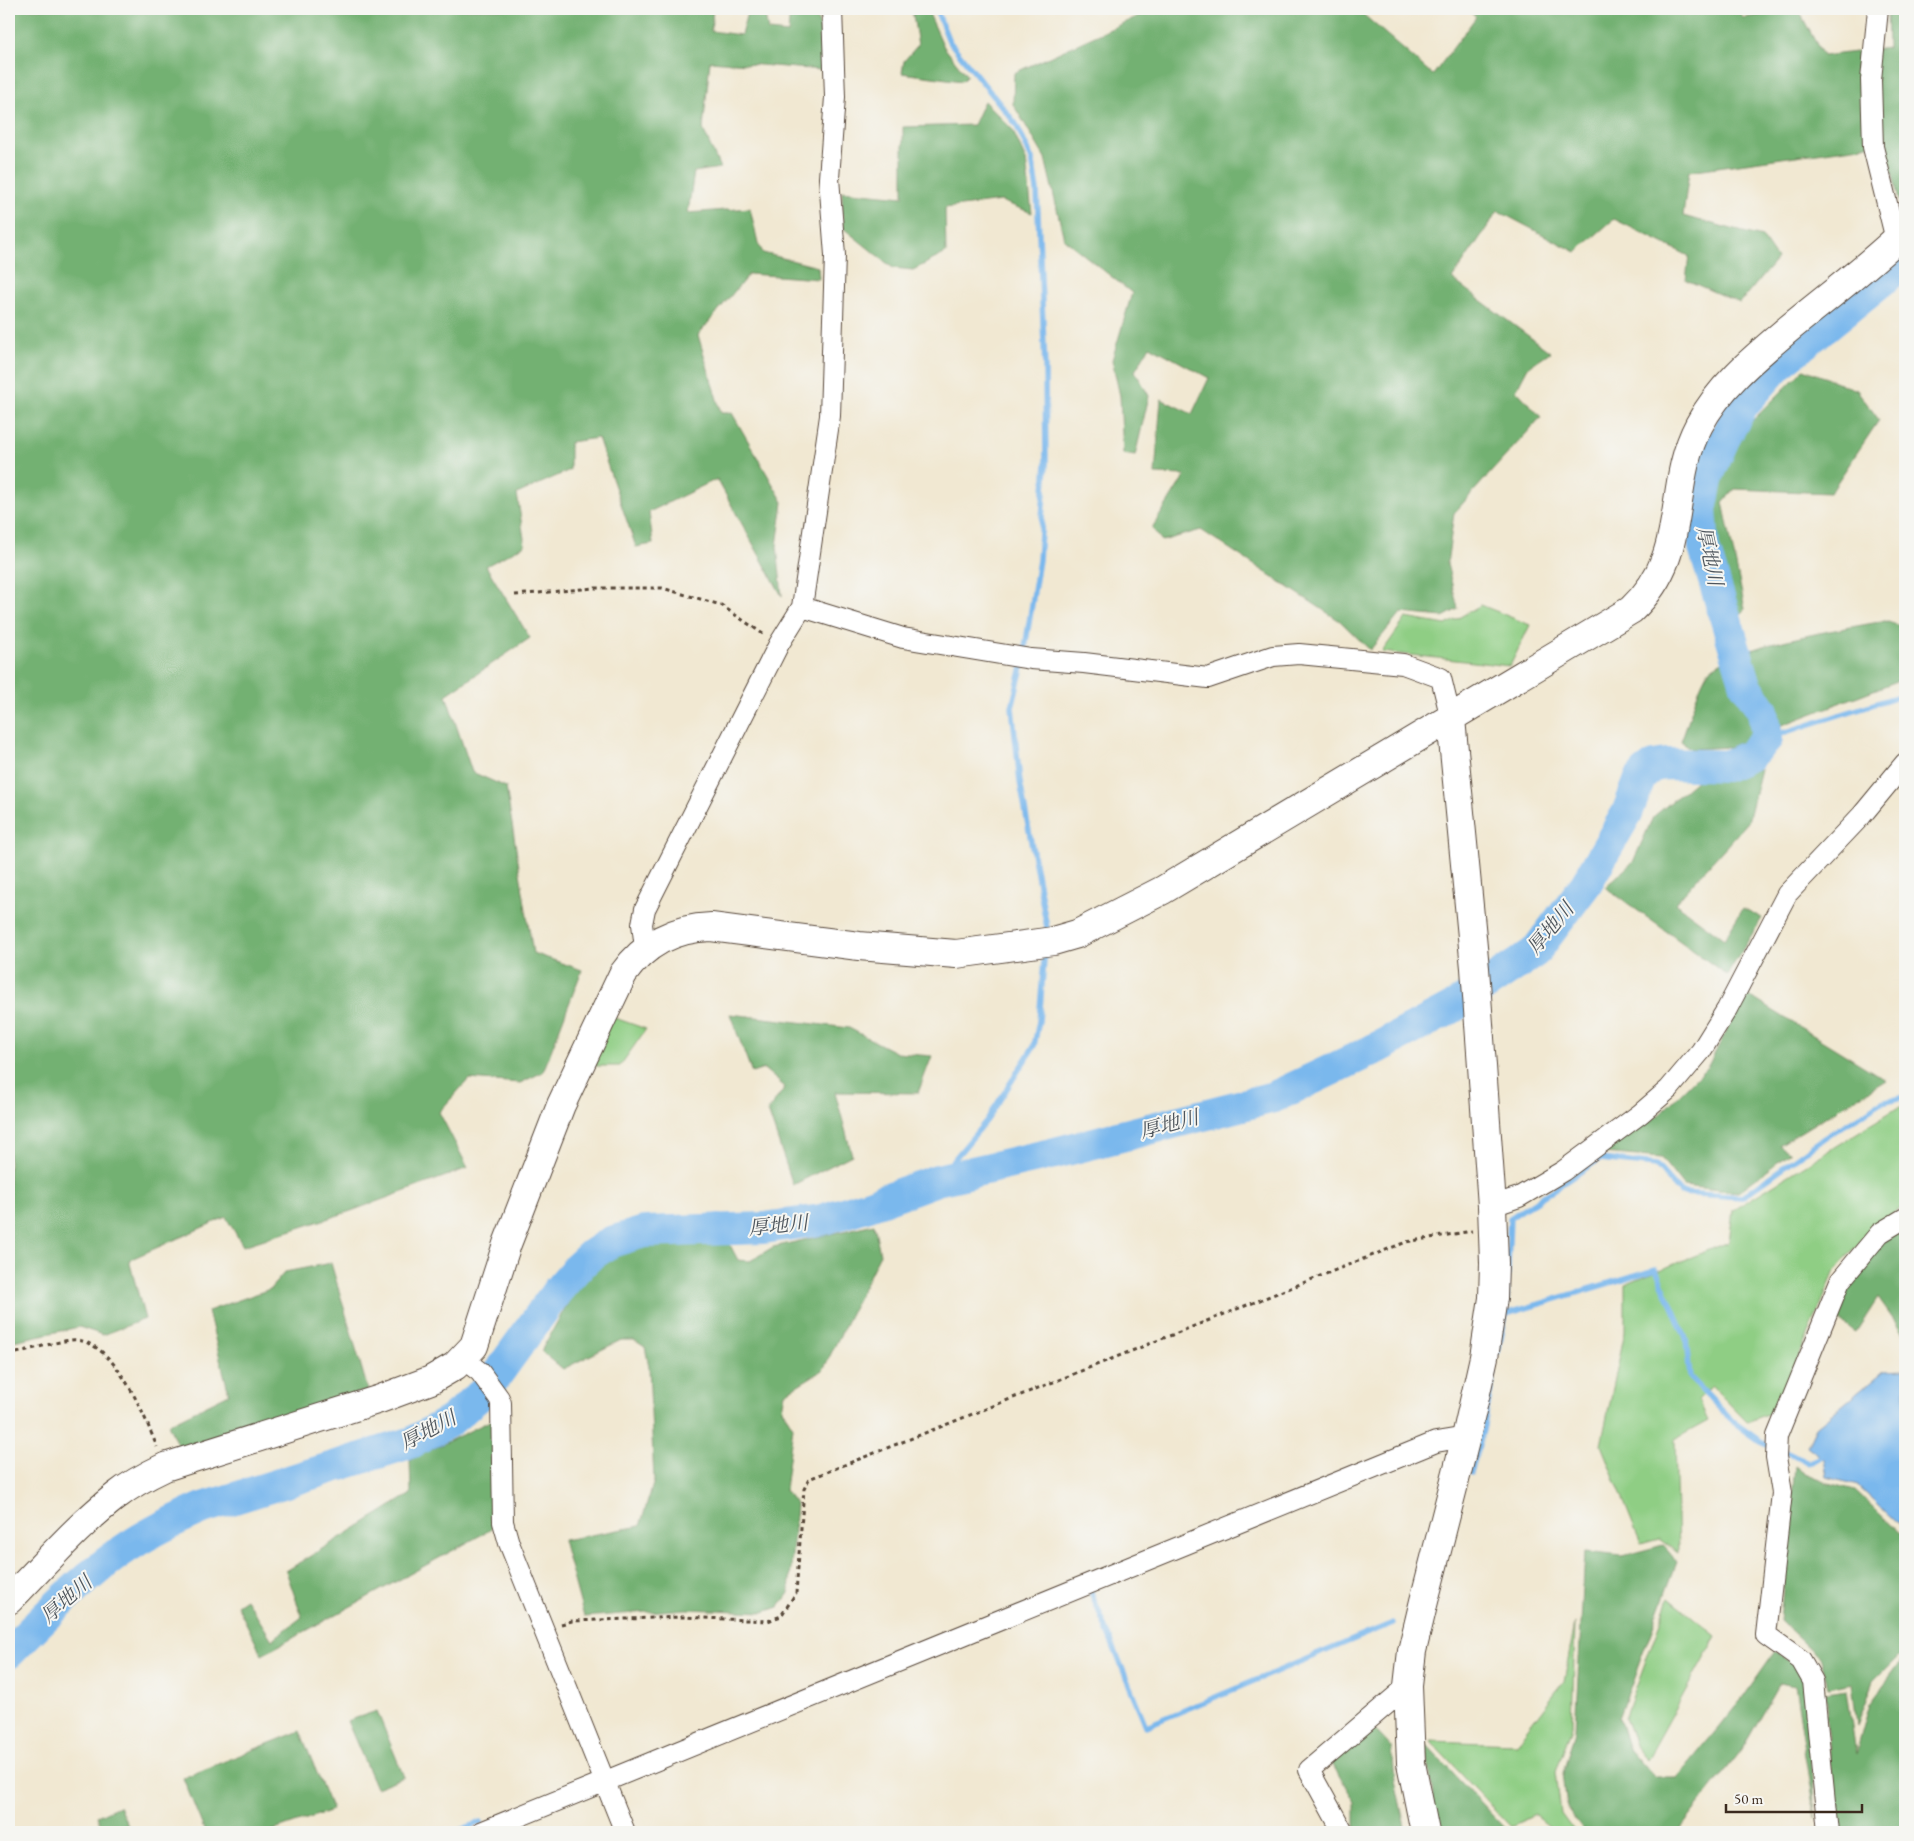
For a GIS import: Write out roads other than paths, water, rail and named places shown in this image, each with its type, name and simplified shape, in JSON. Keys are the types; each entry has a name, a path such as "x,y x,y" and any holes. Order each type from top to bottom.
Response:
{"street":[{"path":"645,948 642,924 645,909 778,644 802,608 830,416 835,255 829,178 835,97 832,9"},
{"path":"625,1832 509,1544 503,1522 499,1398 472,1365 474,1346 507,1244 562,1105 623,974 634,958 645,948 691,928 712,927 859,946 956,954 1045,942 1077,934 1163,890 1452,719 1631,610 1647,596 1660,575 1670,550 1686,458 1699,425 1720,395 1746,365 1900,236 1872,147 1871,80 1878,9"},
{"path":"802,608 903,638 1024,658 1084,663 1208,678 1273,656 1299,654 1403,664 1440,678 1452,719 1475,968 1493,1218 1492,1298 1484,1357 1412,1651 1408,1686 1411,1762 1425,1832"},
{"path":"1493,1218 1519,1197 1563,1171 1640,1114 1669,1089 1701,1051 1727,1009 1786,894 1862,815 1905,763"},
{"path":"1828,1832 1812,1681 1801,1660 1766,1635 1782,1493 1776,1457 1777,1436 1840,1281 1880,1234 1905,1218"},
{"path":"9,1600 116,1496 165,1466 380,1399 472,1365"},
{"path":"481,1832 604,1776 1436,1442 1466,1436"},
{"path":"1343,1832 1309,1770 1408,1686"}],"water":[{"path":"1905,1370 1905,1529 1858,1485 1827,1477 1824,1459 1807,1446 1816,1427 1884,1371"}],"waterway":[{"path":"936,9 949,41 1016,124 1032,159 1037,190 1045,367 1046,464 1039,560 1022,667 1012,707 1020,782 1047,928 1046,935"},
{"name":"厚地川","path":"9,1653 90,1575 129,1546 160,1528 203,1508 413,1442 450,1421 486,1390 558,1290 577,1268 591,1255 611,1242 644,1232 764,1228 821,1220 937,1180 1051,1154 1274,1097 1371,1051 1452,1008 1535,952 1586,884 1627,813 1640,779 1646,772 1654,766 1667,764 1726,766 1749,756 1767,738 1763,711 1746,685 1704,548 1701,510 1708,476 1724,439 1743,405 1778,365 1905,262"},
{"path":"1767,738 1905,694"},
{"path":"937,1180 987,1120 1034,1046 1039,1021 1045,949"},
{"path":"1506,1314 1510,1218 1600,1159 1656,1165 1681,1193 1742,1197 1824,1138 1882,1102 1905,1096"},
{"path":"1498,1352 1506,1314 1656,1269 1686,1339 1690,1377 1732,1421 1760,1441 1772,1446"},
{"path":"1471,1472 1483,1430 1494,1374"},
{"path":"1780,1450 1801,1458 1809,1464 1827,1453"},
{"path":"1091,1592 1146,1726 1393,1623"},
{"path":"455,1832 481,1822"}]}
